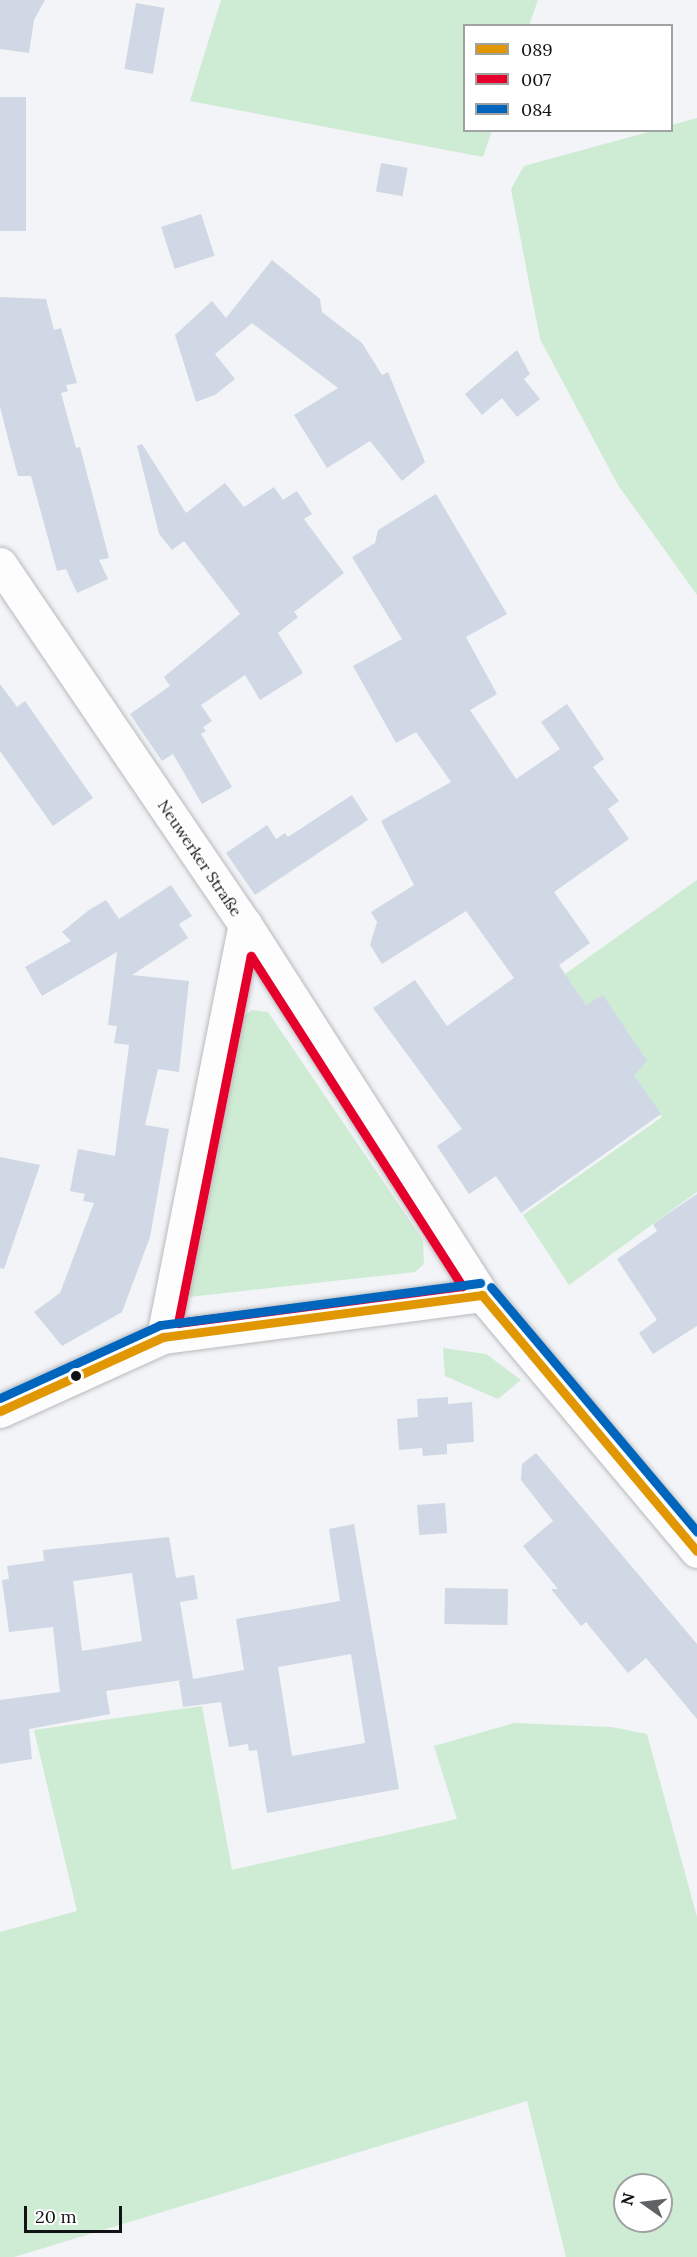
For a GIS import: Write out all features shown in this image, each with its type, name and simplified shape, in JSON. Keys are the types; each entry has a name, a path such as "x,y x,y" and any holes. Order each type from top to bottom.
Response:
{"street":[{"name":"Neuwerker Straße","path":"0,564 245,924 163,1337"},
{"path":"245,924 482,1295 697,1551"},
{"path":"0,1411 163,1337 482,1295"}],"green space":[{"path":"221,0 538,0 529,24 463,24 463,132 492,132 483,157 190,101"},
{"path":"697,118 697,595 618,485 540,339 511,189 524,166 648,132 673,132 673,125"},
{"path":"697,880 697,1192 569,1285 523,1215 662,1117 565,974"},
{"path":"252,1010 268,1012 423,1240 424,1264 415,1272 189,1297 181,1291 213,1174 233,1024"},
{"path":"443,1348 486,1354 521,1380 498,1399 445,1376"},
{"path":"202,1706 232,1870 457,1819 434,1746 514,1723 611,1727 647,1734 697,1917 697,2257 566,2257 527,2101 14,2257 0,2257 0,1932 77,1911 34,1730"}],"building":[{"path":"0,0 45,0 34,20 29,53 0,49"},
{"path":"136,3 165,8 153,74 124,69"},
{"path":"0,97 26,97 26,231 0,231"},
{"path":"381,163 408,168 403,196 376,192"},
{"path":"201,214 215,256 175,269 161,227"},
{"path":"272,260 320,299 322,312 362,343 382,375 388,372 425,462 402,481 370,441 327,468 294,415 338,388 252,323 215,354 235,379 215,395 196,402 175,335 212,301 226,318"},
{"path":"0,297 46,299 54,330 61,328 77,383 66,385 68,391 61,393 76,448 80,447 109,558 99,560 108,579 77,593 66,569 57,571 31,476 18,476 9,442 0,407"},
{"path":"517,350 530,374 524,379 540,399 517,417 502,398 482,415 465,394"},
{"path":"142,444 186,513 225,483 244,507 274,487 283,500 297,491 312,514 304,519 344,573 294,612 298,617 278,633 303,673 260,700 245,675 201,705 212,721 203,727 206,731 201,734 232,787 202,804 173,754 162,761 130,714 170,686 164,677 240,614 184,541 172,550 159,534 137,446"},
{"path":"436,494 507,614 466,637 497,694 470,710 516,779 560,749 541,722 567,704 604,759 593,767 619,801 608,809 629,839 554,892 590,943 559,965 586,1005 603,995 647,1061 634,1075 661,1114 521,1213 496,1176 469,1194 437,1146 462,1129 373,1008 415,980 447,1026 514,978 466,911 382,964 370,945 377,922 371,912 414,885 381,821 451,782 416,732 396,743 353,666 402,639 352,557 375,543 378,530"},
{"path":"0,684 17,707 25,701 93,798 53,826 0,751"},
{"path":"352,795 368,820 255,895 226,853 267,825 276,839 285,833 288,837"},
{"path":"171,885 192,916 179,924 188,938 132,975 189,981 179,1072 158,1069 145,1125 169,1129 150,1237 122,1312 62,1346 34,1312 60,1293 94,1203 83,1201 85,1194 70,1191 78,1149 115,1156 129,1045 114,1043 117,1026 108,1025 117,952 42,996 25,967 71,941 62,932 89,910 106,900 119,919"},
{"path":"0,1157 40,1165 4,1269 0,1268"},
{"path":"697,1194 697,1326 653,1354 639,1333 657,1320 617,1259 657,1231 653,1224"},
{"path":"448,1397 448,1404 472,1402 474,1442 447,1444 447,1454 423,1456 422,1448 399,1450 397,1419 418,1417 417,1399"},
{"path":"536,1453 697,1644 697,1719 646,1658 628,1673 586,1622 581,1626 551,1589 558,1589 523,1546 553,1521 521,1480 522,1464"},
{"path":"445,1503 447,1533 419,1535 417,1505"},
{"path":"354,1524 399,1789 267,1813 257,1750 249,1751 248,1744 229,1747 221,1702 183,1707 179,1681 182,1680 106,1691 110,1714 29,1729 32,1759 0,1764 0,1700 60,1692 53,1627 9,1632 2,1580 9,1579 7,1566 44,1561 43,1550 169,1537 176,1578 194,1575 198,1599 180,1602 193,1679 244,1670 236,1619 340,1601 329,1529","holes":["132,1573 142,1641 82,1651 73,1581","351,1654 365,1743 292,1756 278,1667"]},
{"path":"445,1588 508,1589 507,1625 444,1624"}],"transit line":[{"name":"007","path":"251,956 462,1286 178,1323 251,956"},
{"name":"084","path":"0,1398 160,1325 480,1283"},
{"name":"084","path":"491,1287 697,1532"},
{"name":"089","path":"482,1295 697,1551"},
{"name":"089","path":"0,1411 163,1337 482,1295"}]}
